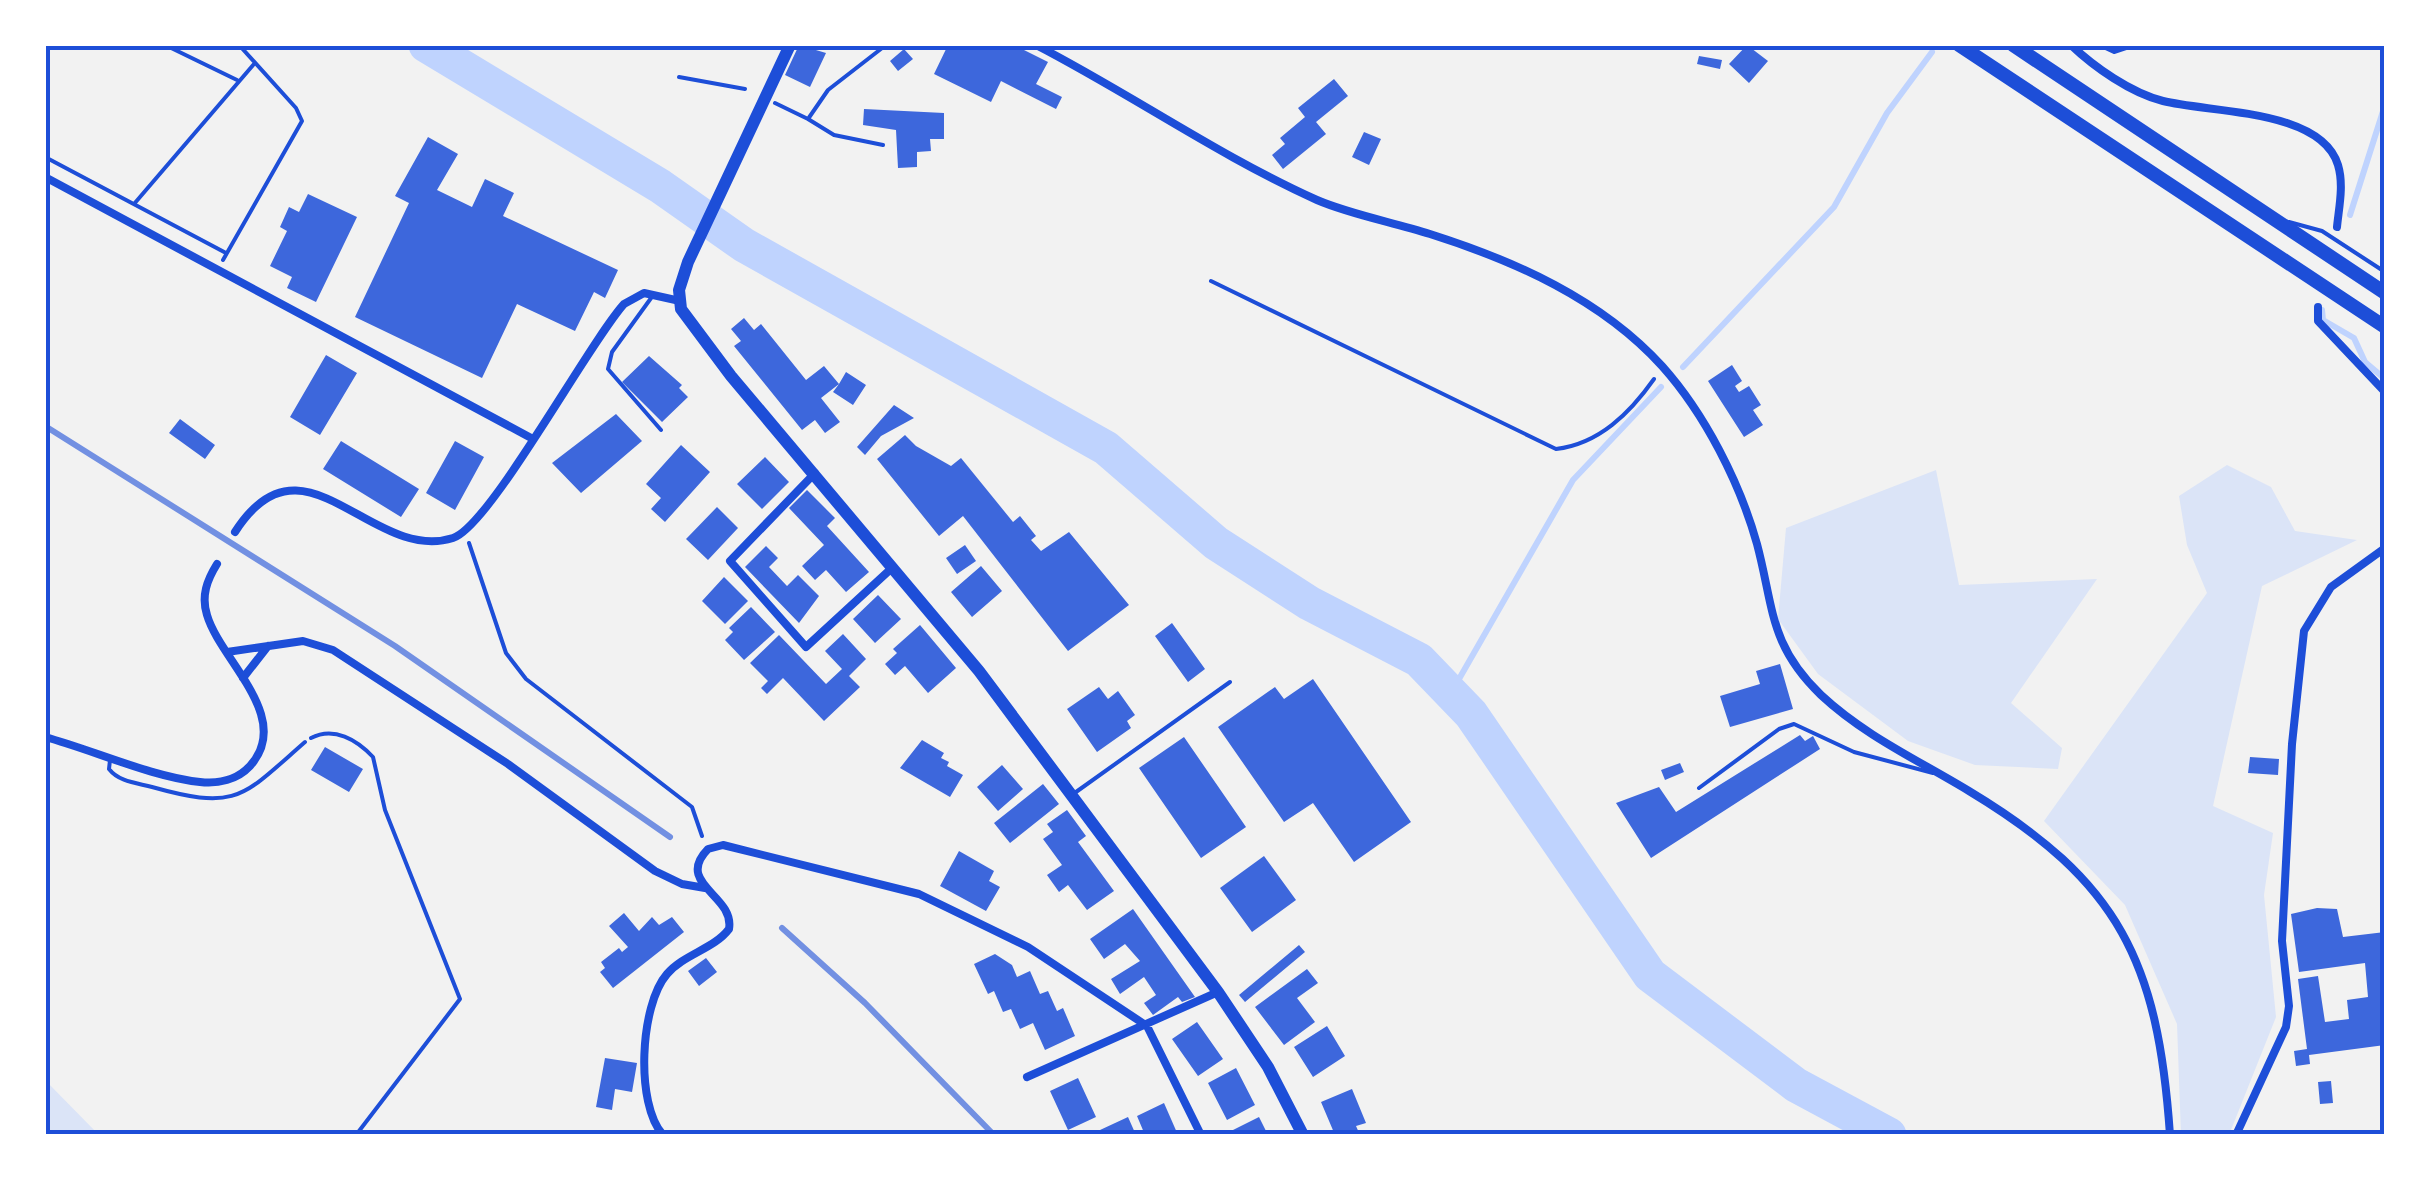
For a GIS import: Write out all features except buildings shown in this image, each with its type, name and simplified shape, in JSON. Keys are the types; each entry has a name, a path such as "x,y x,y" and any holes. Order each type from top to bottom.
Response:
{"highway":[{"path":"1959,45 2385,328"},
{"path":"2013,45 2385,293"}],"main road":[{"path":"790,45 688,262 680,302 731,376 980,670 1218,992 1268,1067 1304,1135"}],"street":[{"path":"1036,45 1261,172 1322,202 1434,235 1558,285 1610,318 1663,367 1728,468 1756,543 1781,648 1824,698 1868,734 1943,775 2046,842 2092,884 2139,966 2151,1002 2166,1065 2170,1135"},
{"path":"2070,45 2100,68 2160,101 2282,122 2321,139 2339,170 2337,228"},
{"path":"45,177 533,439"},
{"path":"235,532 258,501 282,491 317,495 412,537 450,539 470,525 533,439 618,310 631,298 655,294 680,302"},
{"path":"2318,306 2318,321 2385,392"},
{"path":"815,473 730,561 806,647 894,566"},
{"path":"2236,1135 2286,1027 2290,1006 2282,941 2292,744 2304,631 2330,587 2385,548"},
{"path":"45,737 200,782 239,775 259,751 263,731 260,712 204,604 216,564"},
{"path":"227,652 302,642 333,650 508,764 655,871 682,884 705,888"},
{"path":"243,678 268,646"},
{"path":"663,1135 651,1119 645,1097 650,1010 668,974 729,928 727,912 705,888 696,869 708,850 732,846 919,894 1028,947 1147,1026 1201,1135"},
{"path":"1026,1076 1218,992"}],"lane":[{"path":"808,118 834,85 886,45"},
{"path":"679,77 746,89"},
{"path":"775,103 834,135 883,145"},
{"path":"2278,220 2322,230 2385,272"},
{"path":"655,294 612,352 608,370 661,430"},
{"path":"1072,795 1230,682"},
{"path":"1699,788 1779,728 1794,724 1854,752 1943,775"},
{"path":"111,755 110,770 120,778 199,800 226,800 250,789 306,742"}],"path":[{"path":"165,45 238,81"},
{"path":"218,268 302,121 296,108 239,45"},
{"path":"2099,45 2114,52 2135,45"},
{"path":"134,204 254,64"},
{"path":"45,156 226,253"},
{"path":"1211,281 1556,450 1579,447 1605,431 1638,402 1663,367"},
{"path":"470,525 469,544 506,652 526,679 567,714 692,807 708,850"},
{"path":"306,742 327,732 343,736 368,751 376,765 385,810 460,999 356,1135"}],"shaded area":[{"path":"2227,465 2271,487 2295,531 2357,540 2262,586 2213,806 2273,833 2264,895 2276,1017 2229,1135 2181,1135 2177,1024 2125,905 2044,821 2207,593 2187,545 2179,496"},
{"path":"1936,470 1959,585 2097,579 2011,703 2062,748 2058,769 1975,765 1908,741 1818,674 1778,619 1786,528"},
{"path":"45,1080 99,1135 45,1135"}],"waterway":[{"path":"426,45 660,186 744,245 1106,448 1216,543 1309,603 1419,660 1471,714 1650,975 1796,1085 1889,1135"},
{"path":"1683,367 1834,207 1887,113 1932,52"},
{"path":"2350,215 2385,105"},
{"path":"2322,310 2323,320 2354,338 2365,362 2385,379"},
{"path":"1451,693 1573,480 1661,387"}],"railway":[{"path":"45,426 395,646 670,837"},
{"path":"782,928 865,1003 994,1135"}]}
